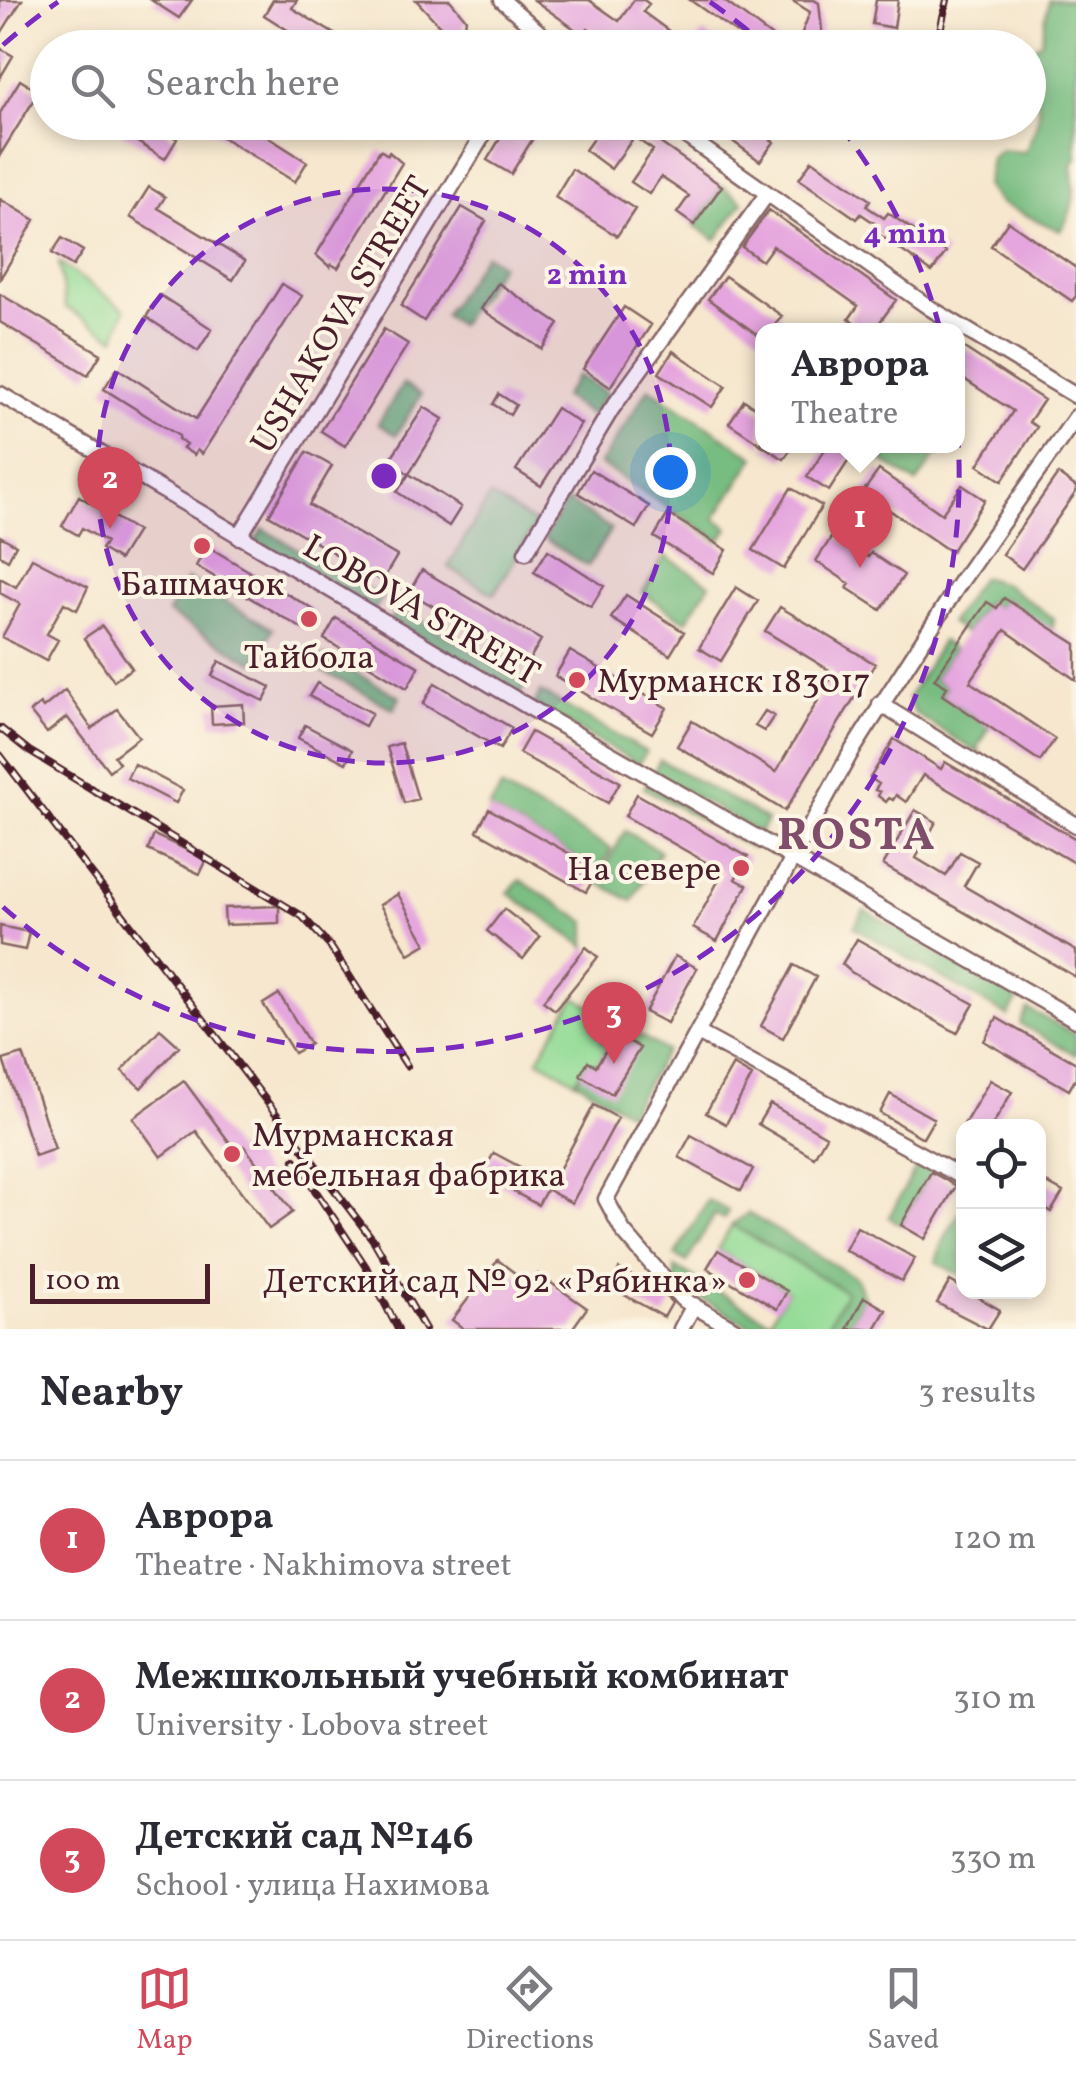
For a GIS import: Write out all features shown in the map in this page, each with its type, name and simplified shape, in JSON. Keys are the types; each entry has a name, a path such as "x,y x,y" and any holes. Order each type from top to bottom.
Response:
{"street":[{"path":"502,0 529,30"},
{"name":"USHAKOVA STREET","path":"239,537 480,140"},
{"path":"691,140 955,323"},
{"path":"526,552 611,410 767,194"},
{"path":"965,329 1076,396"},
{"name":"LOBOVA STREET","path":"0,394 527,706 1076,1020"},
{"path":"734,1329 682,1298 623,1230 606,1199 880,704 1076,417"},
{"path":"880,704 1076,825"},
{"path":"698,1033 956,1174"},
{"path":"681,1329 694,1305"}],"green space":[{"path":"1049,0 1076,0 1074,191 1069,215 1060,231 1000,203 986,186 991,158 1001,150 1025,152 1030,140 1046,140 1043,30"},
{"path":"722,186 743,202 716,240 694,225"},
{"path":"485,254 501,264 459,325 444,315"},
{"path":"59,263 125,309 115,338 65,307"},
{"path":"578,375 607,393 592,416 563,397"},
{"path":"403,384 421,395 396,435 378,424"},
{"path":"649,388 755,457 715,518 728,528 720,541 600,464"},
{"path":"888,453 937,453 917,483 883,461"},
{"path":"490,496 536,524 494,594 448,567"},
{"path":"567,501 611,529 588,566 543,538"},
{"path":"263,529 382,598 375,610 255,541"},
{"path":"665,556 710,584 686,621 642,593"},
{"path":"981,577 1005,584 1053,618 1052,630 1004,598 997,608 986,602 965,633 950,623"},
{"path":"187,580 273,629 254,663 168,613"},
{"path":"398,607 526,683 519,696 390,619"},
{"path":"942,641 954,649 934,679 947,687 942,695 990,727 978,747 980,754 914,713 908,698"},
{"path":"324,656 400,697 394,709 317,668"},
{"path":"541,692 646,752 638,764 534,705"},
{"path":"660,760 767,820 760,833 653,773"},
{"path":"649,780 757,839 752,848 644,788"},
{"path":"501,788 611,849 599,870 489,809"},
{"path":"625,831 660,851 632,901 597,882"},
{"path":"520,880 586,922 586,947 508,893"},
{"path":"864,910 1018,999 1008,1016 854,927"},
{"path":"575,997 613,1019 601,1042 608,1047 596,1066 588,1062 576,1081 538,1059"},
{"path":"1028,1009 1076,1035 1076,1055 1020,1024"},
{"path":"613,1019 666,1051 629,1113 576,1081 580,1075 639,1048 609,1029"},
{"path":"918,1164 932,1171 901,1225 889,1217"},
{"path":"708,1200 728,1211 724,1219 715,1214 687,1262 675,1255"},
{"path":"748,1213 856,1278 864,1297 847,1329 825,1329 846,1292 732,1225"},
{"path":"956,1218 956,1273 936,1262"},
{"path":"732,1225 847,1292 825,1329 784,1329 770,1321 787,1291 718,1250"},
{"path":"675,1267 784,1329 756,1329 676,1285"}],"building":[{"path":"0,0 22,0 0,35"},
{"path":"151,0 192,0 179,18"},
{"path":"273,0 297,0 292,8 328,30 288,30 264,15"},
{"path":"416,0 450,0 466,19 464,30 438,30 440,26"},
{"path":"534,0 589,0 619,21 634,0 644,0 649,4 643,12 668,30 588,28 576,30"},
{"path":"690,0 723,0 763,30 732,30"},
{"path":"791,0 819,3 822,30 803,30 810,12"},
{"path":"876,0 898,0 894,28 872,24"},
{"path":"0,48 13,56 0,78"},
{"path":"20,80 30,86 30,107 0,155 0,113"},
{"path":"134,140 176,140 165,159"},
{"path":"227,140 272,140 307,162 295,182"},
{"path":"499,140 532,140 511,174 487,160"},
{"path":"592,140 632,140 611,169 585,150"},
{"path":"638,140 656,140 722,186 694,225 677,213 689,196 661,177 649,194 631,182 653,150"},
{"path":"731,140 771,140 774,142 760,161"},
{"path":"380,150 402,163 338,268 331,264 330,267 316,255"},
{"path":"812,160 870,200 866,206 884,218 888,213 946,252 932,272 875,232 879,226 861,214 857,219 799,179"},
{"path":"572,169 635,209 617,236 555,197"},
{"path":"149,187 165,197 158,208 245,261 233,280 130,217"},
{"path":"0,199 35,220 0,279"},
{"path":"462,207 486,221 424,321 401,306"},
{"path":"769,210 896,300 879,323 855,323 849,319 858,306 773,246 762,261 742,247"},
{"path":"1008,221 1076,268 1076,296 1072,301 991,246"},
{"path":"62,238 83,251 73,266 52,253"},
{"path":"725,276 782,316 776,323 755,323 755,333 708,299"},
{"path":"498,283 559,324 542,349 481,309"},
{"path":"282,284 302,296 202,454 197,450 194,455 183,448 186,444 179,436 104,389 117,368 196,419"},
{"path":"0,294 101,354 88,375 0,322"},
{"path":"160,295 212,329 198,351 146,317"},
{"path":"624,307 651,325 610,387 583,369"},
{"path":"384,329 408,344 345,446 321,431"},
{"path":"965,349 1044,400 1029,422 1037,427 1002,481 978,465 1013,411 965,380"},
{"path":"673,351 726,386 712,407 659,373"},
{"path":"499,394 516,405 510,415 493,404"},
{"path":"744,400 755,407 755,440 729,423"},
{"path":"424,407 443,419 409,474 389,461"},
{"path":"556,408 581,424 541,486 516,470"},
{"path":"307,452 332,466 309,505 397,556 382,581 269,515"},
{"path":"822,453 853,453 829,491 807,477"},
{"path":"591,470 649,506 636,528 578,493"},
{"path":"879,470 942,514 962,485 985,500 951,552 863,492"},
{"path":"409,474 461,507 449,526 397,492"},
{"path":"1058,474 1076,487 1076,492 1022,569 1002,554"},
{"path":"791,488 822,506 784,569 753,550"},
{"path":"79,496 137,531 119,560 101,549 106,542 82,528 78,535 62,526"},
{"path":"668,514 727,550 713,573 654,537"},
{"path":"833,535 904,575 881,610 816,561"},
{"path":"0,536 16,545 8,560 0,555"},
{"path":"207,546 314,610 303,629 196,566"},
{"path":"548,550 604,586 591,607 534,572"},
{"path":"32,558 88,587 77,610 64,603 47,634 58,640 46,661 2,637 20,604 0,593 0,578 16,587"},
{"path":"422,570 541,640 528,662 409,592"},
{"path":"736,587 758,601 721,661 699,648"},
{"path":"626,595 684,632 670,655 611,618"},
{"path":"1004,598 1076,644 1076,680 1005,630 970,682 1055,739 1040,761 942,695 947,687 934,679 987,602 997,608"},
{"path":"780,607 875,664 785,811 677,746 692,721 776,772 834,673 765,631"},
{"path":"336,618 419,667 407,688 324,639"},
{"path":"102,626 132,668 114,681 84,638"},
{"path":"570,651 667,708 652,733 555,676"},
{"path":"219,661 271,687 264,701 212,676"},
{"path":"317,683 372,713 365,726 309,696"},
{"path":"435,683 512,728 500,749 423,704"},
{"path":"65,690 92,729 117,709 139,737 114,756 119,763 109,771 67,717 47,733 30,712 40,704 43,708"},
{"path":"243,704 244,722 212,724 211,706"},
{"path":"765,711 774,716 764,731 755,726"},
{"path":"305,725 352,750 346,763 298,738"},
{"path":"531,732 620,782 608,803 519,753"},
{"path":"894,739 941,769 945,762 1076,839 1076,864 923,775 906,802 896,795 886,802 875,790 879,784 870,778"},
{"path":"401,743 418,799 404,803 387,747"},
{"path":"134,764 183,790 176,803 127,778"},
{"path":"637,794 748,857 735,879 747,885 717,941 693,928 723,872 625,816"},
{"path":"489,809 599,870 586,892 477,831"},
{"path":"915,810 936,822 916,858 946,876 960,852 978,862 964,886 1076,951 1076,977 883,865"},
{"path":"154,835 207,859 200,874 148,850"},
{"path":"398,894 426,944 409,954 380,905"},
{"path":"279,906 279,923 225,925 224,908"},
{"path":"504,909 540,937 523,959 487,931"},
{"path":"0,926 29,932 25,950 0,945"},
{"path":"857,939 974,1004 957,1033 842,964"},
{"path":"586,947 598,957 555,1010 543,1001"},
{"path":"675,956 697,968 667,1023 645,1012"},
{"path":"794,965 816,977 783,1038 761,1026"},
{"path":"279,994 310,1044 294,1053 263,1004"},
{"path":"997,1018 1076,1063 1076,1078 1069,1090 984,1041"},
{"path":"160,1029 179,1046 141,1088 122,1071"},
{"path":"609,1029 640,1048 612,1094 580,1075 588,1061 596,1066 608,1047 601,1043"},
{"path":"23,1054 55,1149 35,1156 3,1060"},
{"path":"733,1065 752,1076 726,1124 706,1113"},
{"path":"990,1080 1012,1092 996,1119 967,1119"},
{"name":"Мурманская мебельная фабрика","path":"184,1081 236,1151 244,1146 293,1212 269,1229 196,1131 161,1157 133,1118"},
{"path":"890,1094 934,1119 923,1138 880,1113"},
{"path":"770,1104 826,1136 814,1157 758,1124"},
{"path":"594,1105 618,1118 572,1203 548,1190"},
{"path":"691,1135 753,1169 741,1191 679,1157"},
{"path":"494,1153 550,1183 538,1205 482,1174"},
{"path":"931,1172 956,1186 925,1239 901,1225"},
{"path":"1046,1182 1063,1192 1051,1212 1046,1209"},
{"path":"857,1227 915,1258 902,1281 845,1250"},
{"name":"Детский сад № 92 «Рябинка»","path":"718,1250 787,1291 777,1309 707,1268"},
{"path":"498,1260 530,1285 538,1274 587,1308 572,1329 464,1329 452,1320"},
{"path":"619,1269 662,1292 672,1303 664,1317 610,1287"},
{"path":"950,1281 956,1284 956,1299 981,1299 1000,1310 988,1329 937,1303"},
{"path":"864,1297 886,1310 875,1329 847,1329"}],"railway":[{"path":"940,30 947,0"},
{"path":"0,728 29,751 302,916 330,946 407,1066"},
{"path":"0,755 374,1241 425,1329"},
{"path":"295,1160 366,1267 398,1329"}],"place":[{"name":"Межшкольный учебный комбинат","path":"110,529"},
{"name":"Башмачок","path":"202,546"},
{"name":"Аврора","path":"860,568"},
{"name":"Тайбола","path":"309,619"},
{"name":"Мурманск 183017","path":"577,680"},
{"name":"На севере","path":"741,868"},
{"name":"Детский сад №146","path":"614,1064"},
{"name":"Мурманская мебельная фабрика","path":"232,1154"},
{"name":"Детский сад № 92 «Рябинка»","path":"747,1280"}],"district":[{"name":"ROSTA","path":"857,833"}]}
